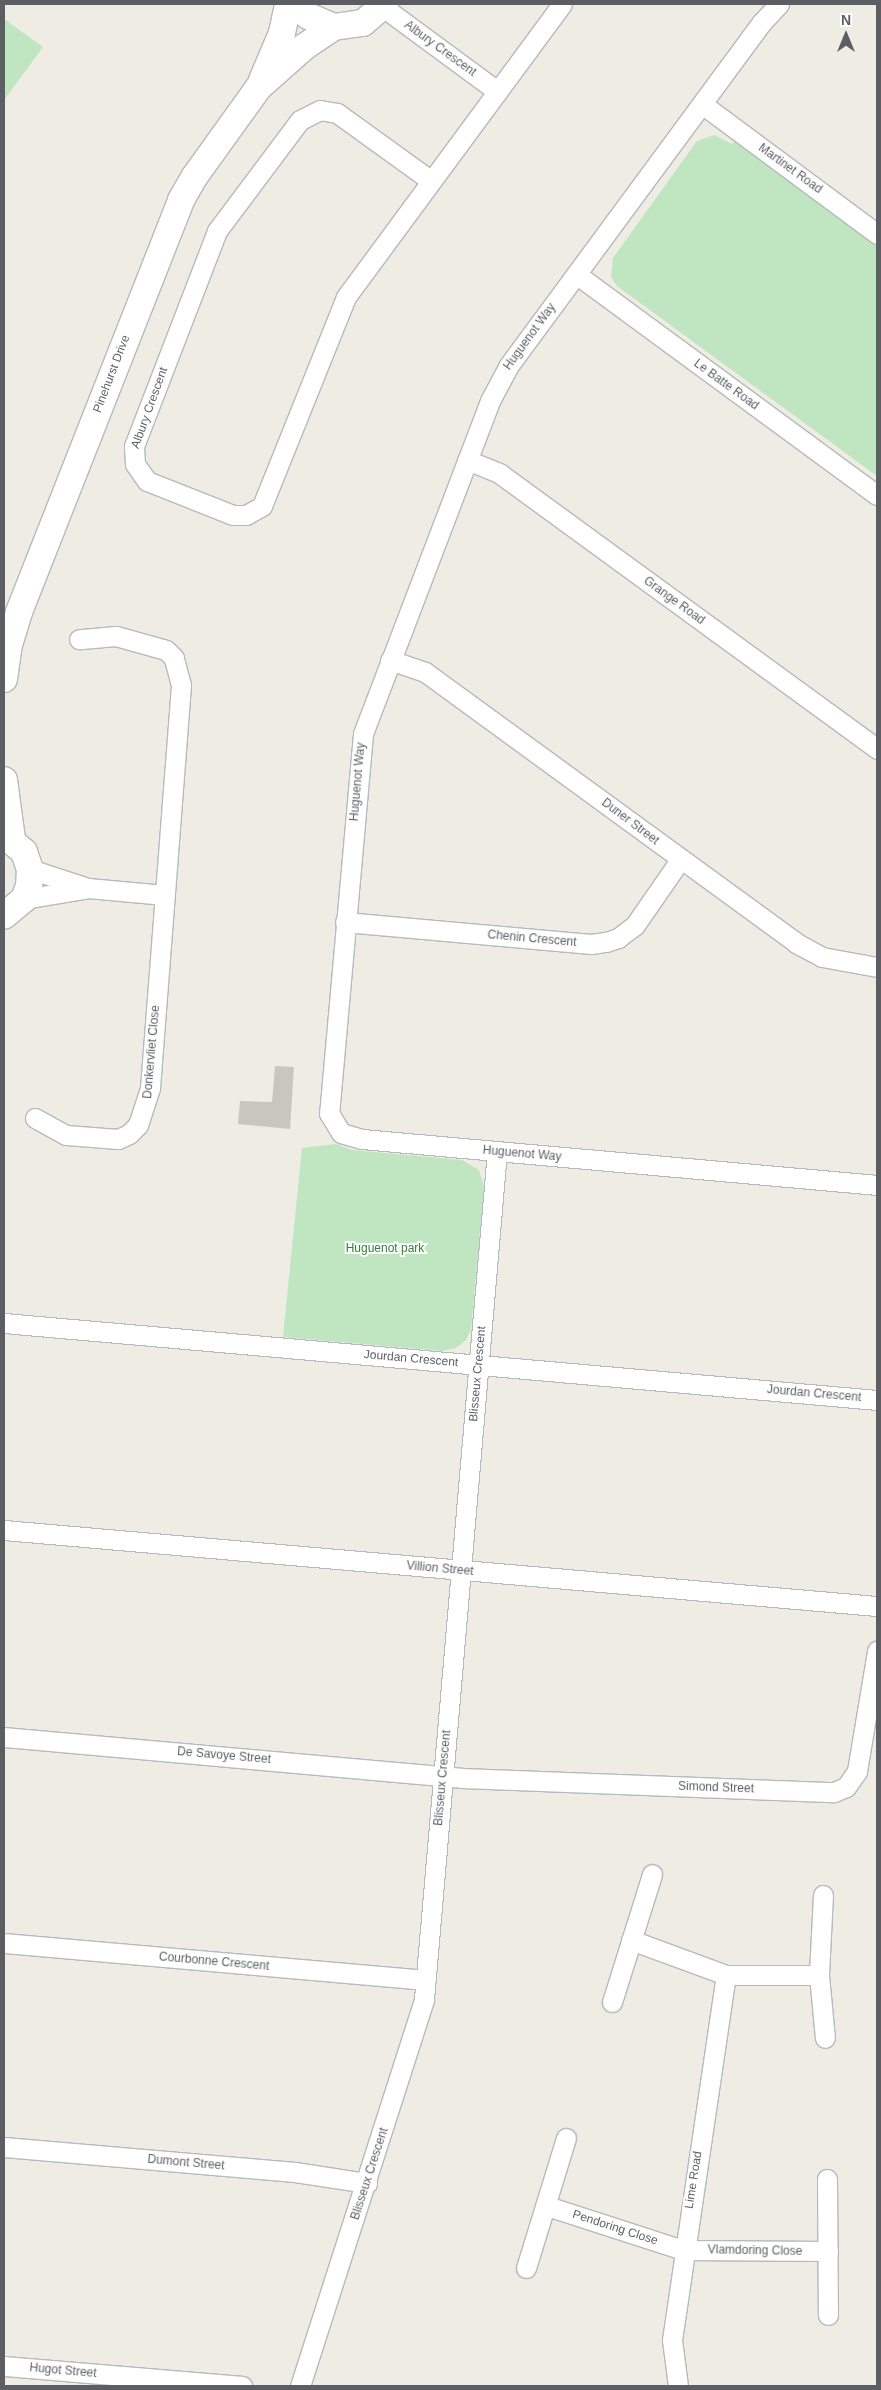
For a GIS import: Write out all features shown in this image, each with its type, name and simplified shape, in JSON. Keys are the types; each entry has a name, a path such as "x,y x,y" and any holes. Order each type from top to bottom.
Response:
{"street":[{"name":"Pinehurst Drive","path":"259,87 282,33 288,4"},
{"path":"297,4 308,16 334,27 363,22 384,5"},
{"name":"Albury Crescent","path":"430,180 338,113 320,110 300,120 217,231 134,446 135,464 147,481 233,515 246,515 262,506 346,297 430,180 562,4"},
{"name":"Huguenot Way","path":"779,4 702,104 508,367 467,460 363,734 329,1103 331,1121 336,1129 350,1137 362,1139 877,1185"},
{"name":"Albury Crescent","path":"384,5 497,91"},
{"name":"Pinehurst Drive","path":"4,679 9,644 25,598 170,224 195,176 259,87 304,47 334,27"},
{"name":"Martinet Road","path":"702,104 877,234"},
{"name":"Le Batte Road","path":"576,274 877,494"},
{"name":"Grange Road","path":"467,460 499,473 877,748"},
{"name":"Donkervliet Close","path":"35,1118 66,1135 96,1139 124,1137 138,1125 150,1088 181,694 174,658 166,650 116,636 79,639"},
{"name":"Duner Street","path":"390,660 425,672 680,860 811,952 838,961 877,967"},
{"path":"4,780 8,837 24,852 30,869 29,886 24,899 4,916 4,920"},
{"name":"Chenin Crescent","path":"345,922 591,944 606,942 618,938 635,925 680,860"},
{"path":"30,869 88,888 165,895"},
{"path":"24,899 88,888"},
{"name":"Blisseux Crescent","path":"300,2386 417,2026 425,1980 497,1151"},
{"name":"Jourdan Crescent","path":"4,1323 877,1400"},
{"name":"Villion Street","path":"4,1530 877,1606"},
{"name":"Simond Street","path":"443,1775 496,1780 839,1791 851,1782 856,1771 877,1651"},
{"name":"De Savoye Street","path":"4,1737 443,1775"},
{"path":"612,2002 652,1874"},
{"path":"823,1895 820,1975 825,2038"},
{"path":"631,1940 726,1975 820,1975"},
{"name":"Courbonne Crescent","path":"4,1943 425,1980"},
{"name":"Lime Road","path":"678,2386 671,2350 683,2250 726,1975"},
{"path":"526,2268 547,2206 566,2138"},
{"name":"Dumont Street","path":"4,2147 295,2172 367,2183"},
{"path":"827,2179 828,2315"},
{"name":"Pendoring Close","path":"547,2206 683,2250"},
{"name":"Vlamdoring Close","path":"683,2250 828,2252"},
{"name":"Hugot Street","path":"4,2366 242,2386"}],"green space":[{"path":"4,19 43,47 4,100"},
{"path":"714,135 732,144 736,139 877,242 877,476 617,286 611,277 613,258 697,141"},
{"name":"Huguenot park","path":"336,1144 352,1150 462,1160 479,1170 484,1187 471,1329 466,1340 456,1348 443,1351 283,1337 302,1148"}],"building":[{"path":"275,1066 294,1067 290,1129 238,1124 240,1101 272,1102"}]}
